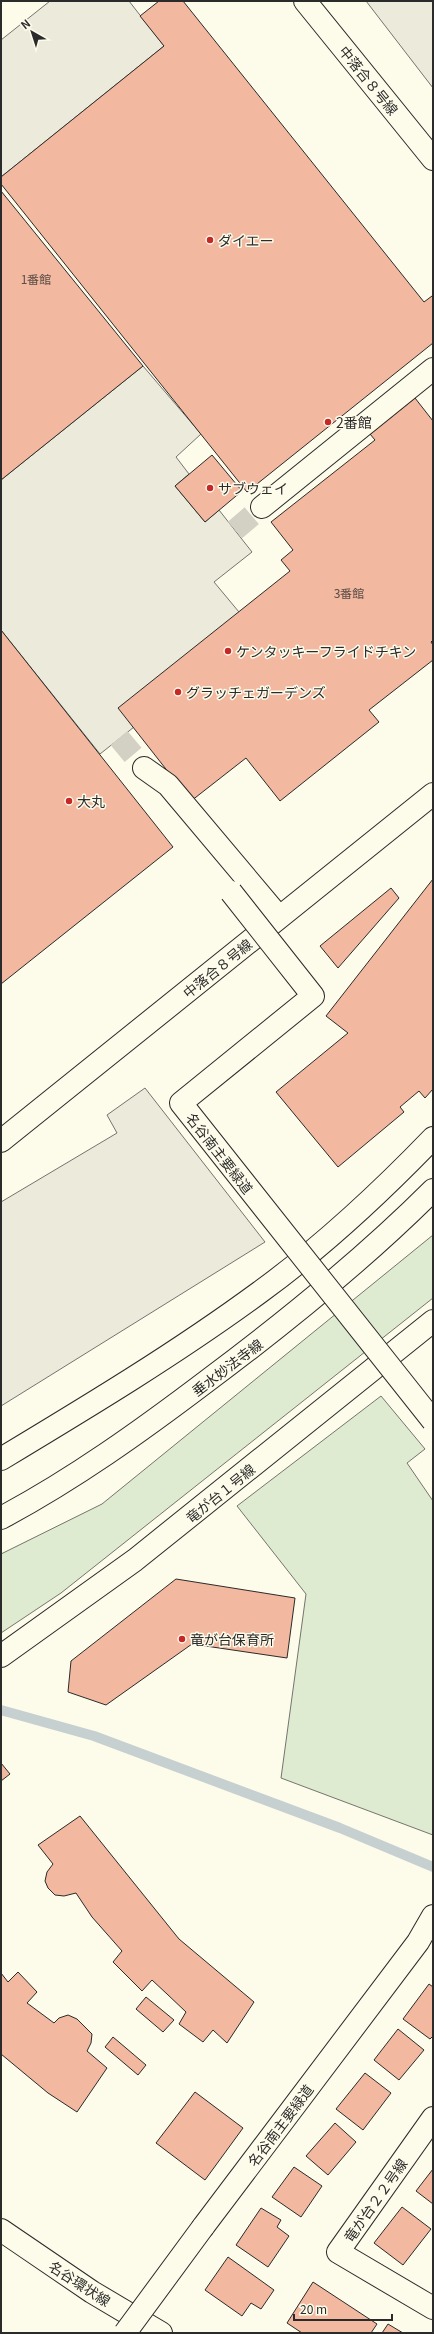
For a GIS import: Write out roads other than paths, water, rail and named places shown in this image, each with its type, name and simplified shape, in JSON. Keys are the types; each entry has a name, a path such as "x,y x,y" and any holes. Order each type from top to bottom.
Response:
{"street":[{"name":"中落合８号線","path":"305,1 433,159"},
{"path":"262,507 433,369"},
{"path":"144,768 168,784 279,917"},
{"name":"中落合８号線","path":"1,1141 433,794"},
{"name":"名谷南主要緑道","path":"230,892 313,996 181,1103 433,1421"},
{"path":"1,1459 140,1375 261,1292 306,1257 356,1213 433,1138"},
{"name":"垂水妙法寺線","path":"1,1518 116,1448 269,1335 399,1224 433,1190"},
{"name":"竜が台１号線","path":"1,1656 135,1560 433,1322"},
{"name":"名谷南主要緑道","path":"126,2333 203,2227 418,1942 433,1916"},
{"name":"竜が台２２号線","path":"433,2118 338,2252 433,2308"},
{"name":"名谷環状線","path":"1,2230 92,2292 161,2333"}],"waterway":[{"path":"1,1710 94,1736 340,1828 433,1867"}],"tunnel":[{"path":"235,530 262,507"},
{"path":"119,738 144,768"}],"place":[{"name":"ダイエー","path":"210,240"},
{"name":"2番館","path":"328,422"},
{"name":"サブウェイ","path":"210,488"},
{"name":"ケンタッキーフライドチキン","path":"228,651"},
{"name":"グラッチェガーデンズ","path":"178,692"},
{"name":"大丸","path":"69,801"},
{"name":"竜が台保育所","path":"182,1639"}]}
